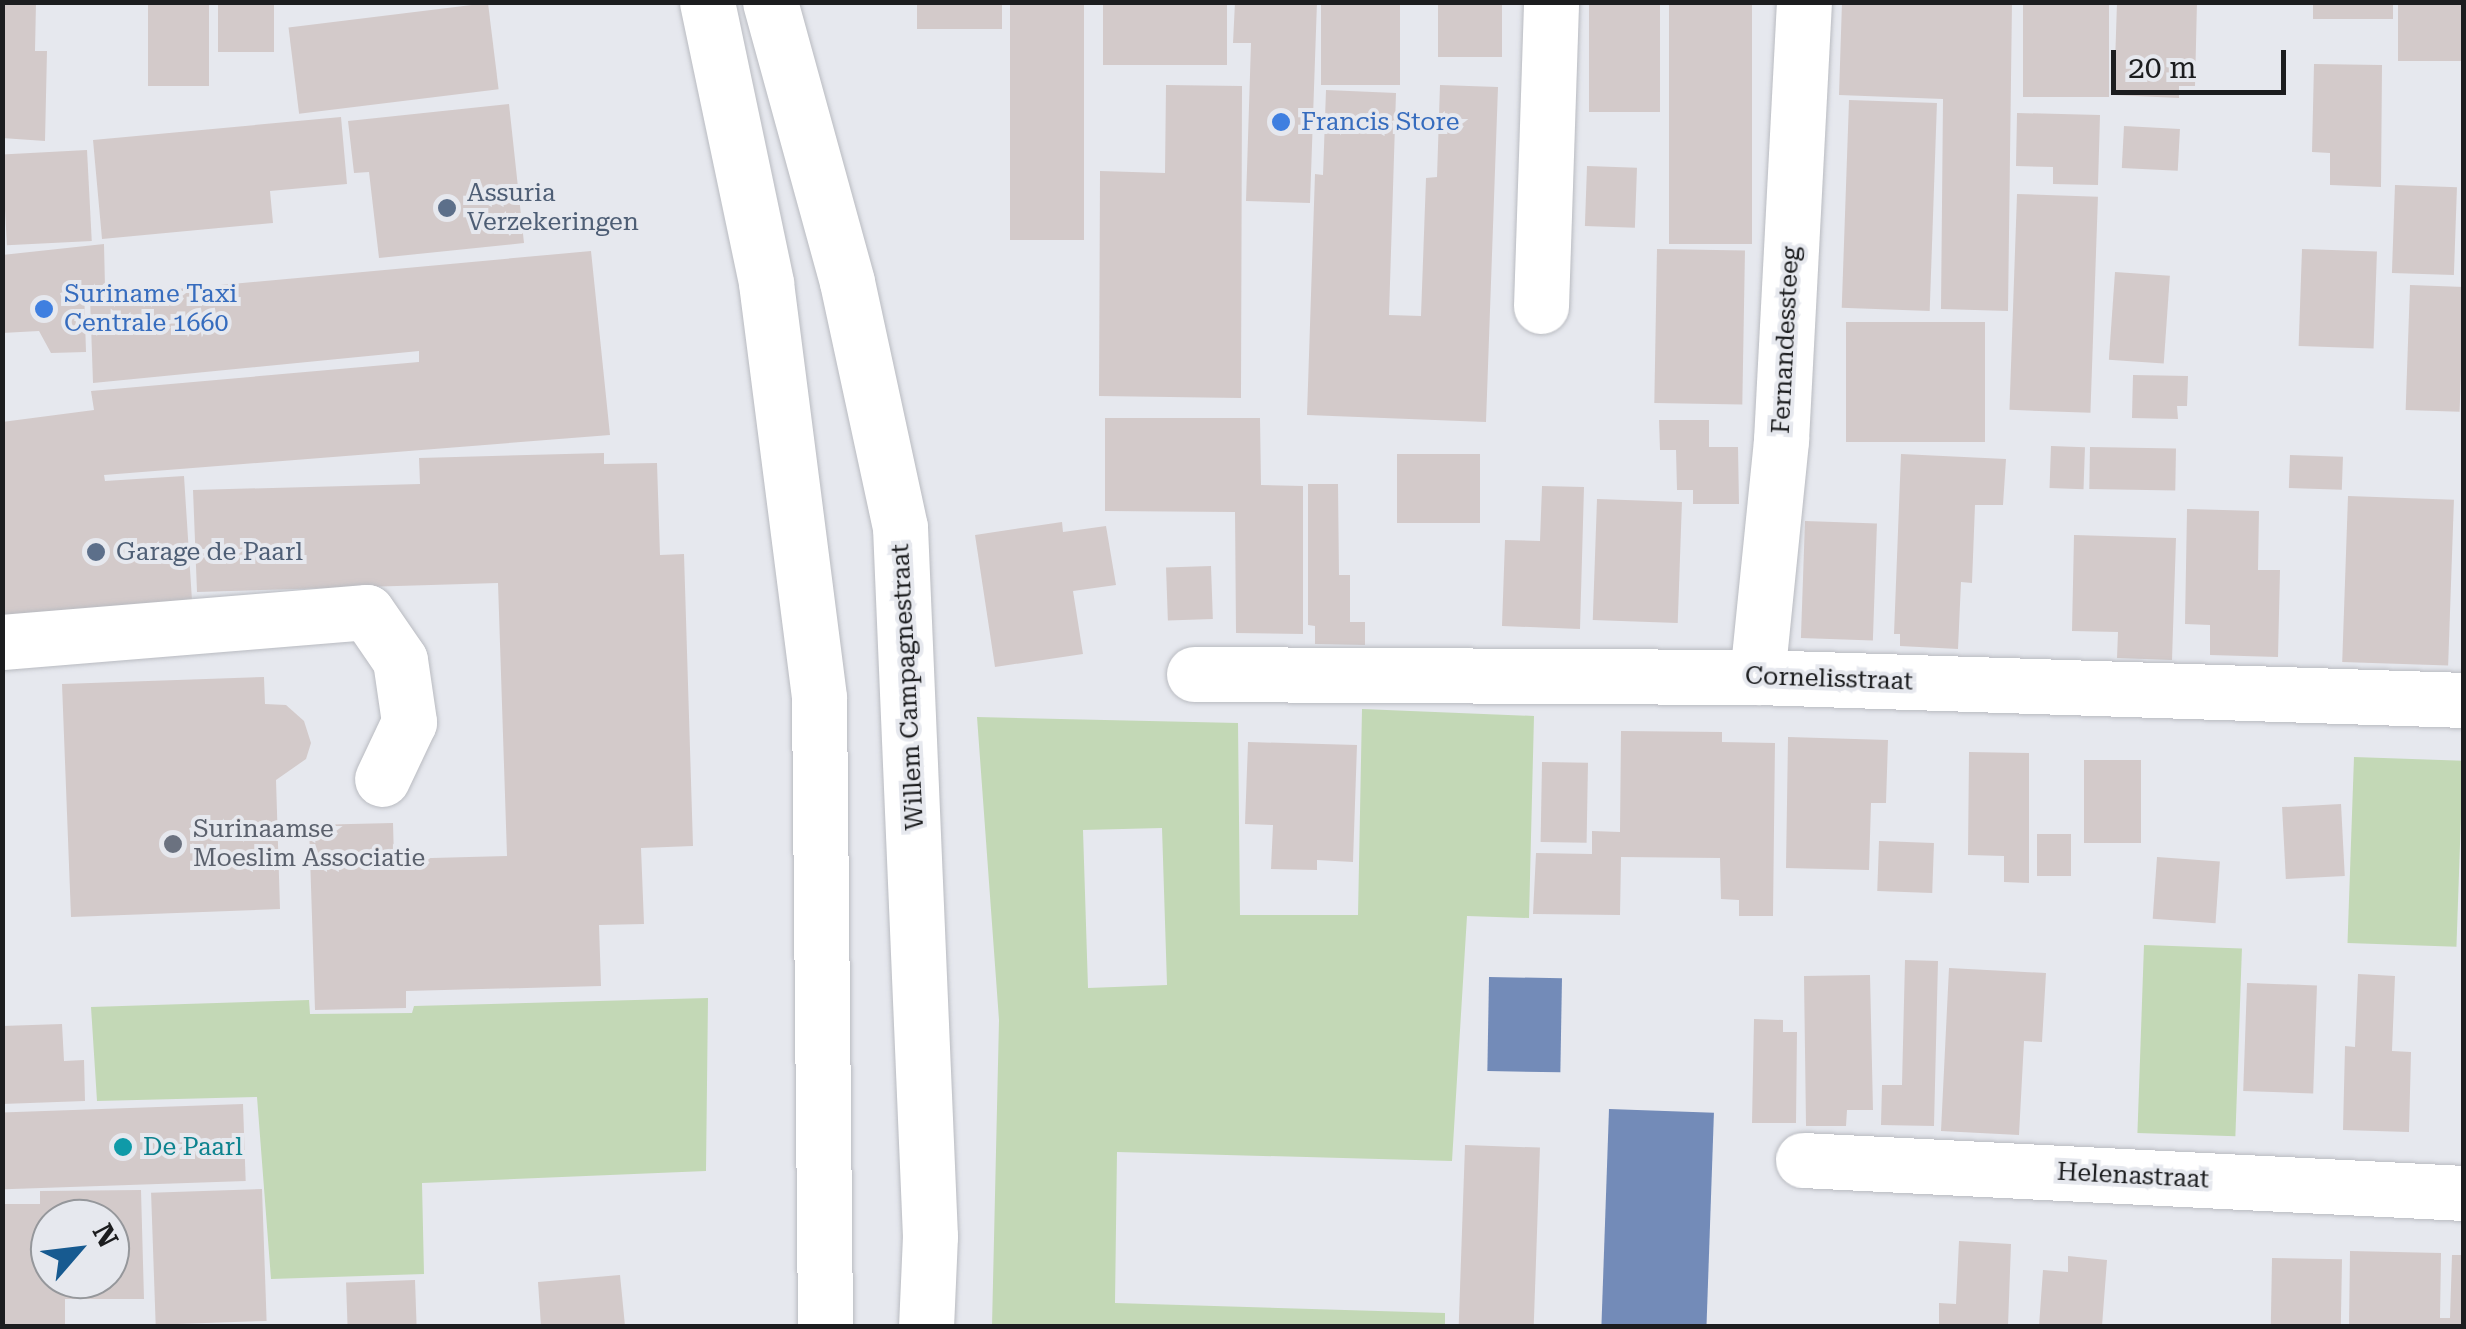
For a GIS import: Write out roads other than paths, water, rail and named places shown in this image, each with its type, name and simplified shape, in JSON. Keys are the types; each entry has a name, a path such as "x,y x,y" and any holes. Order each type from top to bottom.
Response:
{"main road":[{"path":"707,2 766,282 819,698 825,1326"},
{"name":"Willem Campagnestraat","path":"770,2 847,282 904,556 930,1236 926,1326"},
{"path":"1541,306 1551,2"},
{"name":"Fernandessteeg","path":"1756,676 1781,440 1804,2"},
{"path":"2,642 368,612 400,660 409,722 382,779"},
{"name":"Cornelisstraat","path":"1194,674 1756,676 2464,700"},
{"name":"Helenastraat","path":"1803,1160 2464,1193"}],"water":[{"path":"1489,977 1562,978 1560,1072 1487,1071"},
{"path":"1609,1109 1714,1113 1706,1326 1601,1326"}],"place":[{"name":"Francis Store","path":"1281,122"},
{"name":"Assuria Verzekeringen","path":"447,208"},
{"name":"Suriname Taxi Centrale 1660","path":"44,309"},
{"name":"Garage de Paarl","path":"96,552"},
{"name":"Surinaamse Moeslim Associatie","path":"173,844"},
{"name":"De Paarl","path":"123,1147"}]}
